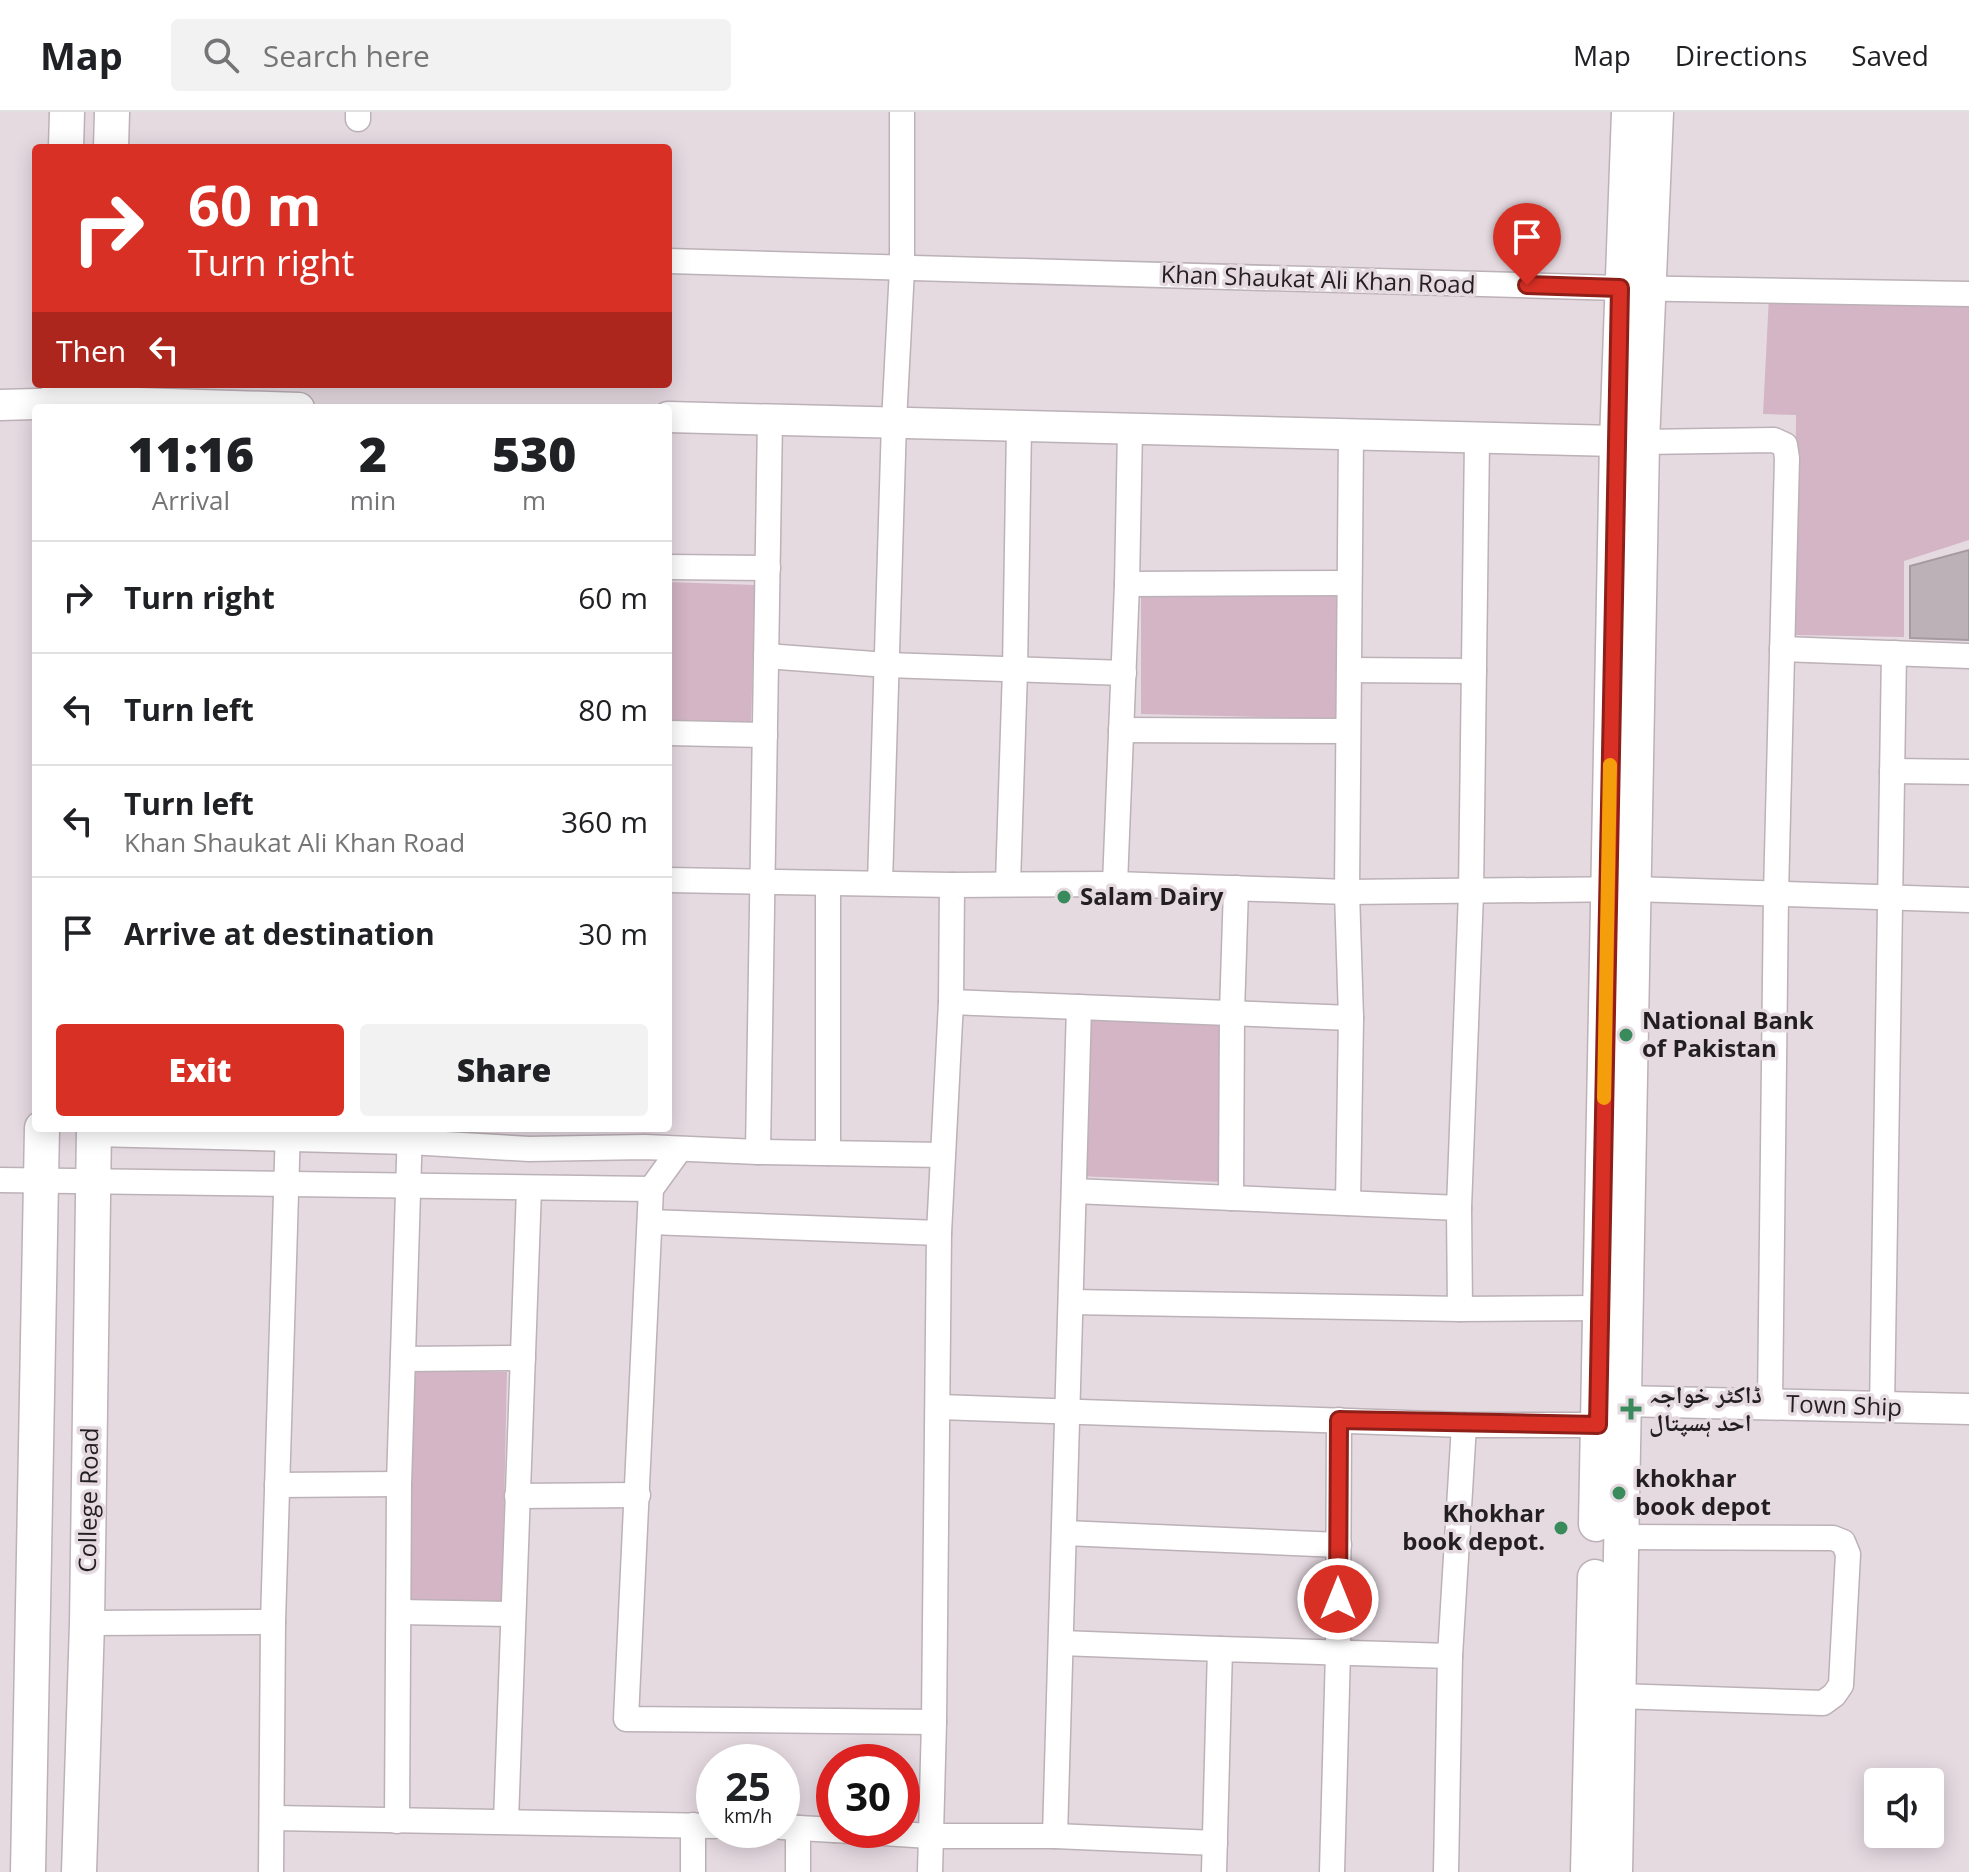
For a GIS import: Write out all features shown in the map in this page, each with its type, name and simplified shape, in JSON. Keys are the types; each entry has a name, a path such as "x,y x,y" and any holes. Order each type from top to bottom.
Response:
{"main road":[{"path":"66,144 67,112"},
{"path":"111,144 112,112"},
{"path":"1588,1872 1601,1308 1620,890 1635,288 1629,112"},
{"path":"1635,288 1656,112"},
{"path":"1615,1872 1623,1401 1620,890"},
{"path":"28,1872 42,1132"},
{"name":"College Road","path":"79,1872 87,1623 94,1132"}],"street":[{"path":"880,883 894,422 902,269 902,112"},
{"name":"Khan Shaukat Ali Khan Road","path":"672,261 1635,288 1969,294"},
{"path":"0,405 107,398 222,404"},
{"path":"672,417 1477,439 1629,442 1774,440 1785,445 1770,1404"},
{"path":"758,1152 770,419"},
{"path":"1008,883 1019,426"},
{"path":"1115,884 1130,429"},
{"path":"1348,1203 1351,435"},
{"path":"1460,1309 1459,1208 1471,893 1477,439"},
{"path":"672,567 768,568"},
{"path":"1127,584 1349,583"},
{"path":"1782,649 1969,656"},
{"path":"1882,1409 1894,653"},
{"path":"766,656 887,665 1124,673"},
{"path":"1349,670 1474,671"},
{"path":"1121,730 1348,731"},
{"path":"672,733 765,735"},
{"path":"1892,771 1969,772"},
{"path":"672,880 952,885 1115,884 1347,892 1620,890 1969,900"},
{"path":"828,883 828,1153"},
{"path":"930,1872 939,1407 939,1233 951,1002 952,885"},
{"path":"1231,1198 1236,888"},
{"path":"951,1002 1351,1018"},
{"path":"1055,1836 1079,1007"},
{"path":"191,1132 645,1137 680,1149 942,1155"},
{"path":"271,1872 273,1622 288,1133"},
{"path":"397,1821 399,1484 410,1135"},
{"path":"680,1149 651,1189 626,1719 934,1722"},
{"path":"0,1180 651,1189"},
{"path":"506,1821 529,1189"},
{"path":"1074,1191 1459,1208"},
{"path":"650,1222 939,1233"},
{"path":"1071,1302 1460,1309 1601,1308"},
{"path":"403,1359 523,1358"},
{"name":"Town Ship","path":"1623,1401 1969,1409"},
{"path":"939,1407 1464,1425 1598,1425"},
{"path":"1332,1872 1338,1652 1339,1420"},
{"path":"1446,1872 1450,1656 1464,1425"},
{"path":"277,1485 399,1484"},
{"path":"517,1496 638,1495"},
{"path":"1065,1533 1339,1545"},
{"path":"1618,1696 1823,1703 1841,1685 1848,1554 1843,1542 1833,1538 1619,1537"},
{"path":"399,1612 513,1614"},
{"path":"87,1623 273,1622"},
{"path":"1061,1643 1450,1656"},
{"path":"1214,1872 1220,1649"},
{"path":"273,1818 696,1825"},
{"path":"920,1835 1055,1836 1215,1843"},
{"path":"693,1872 699,1848"},
{"path":"794,1848 798,1872"}],"shaded area":[{"path":"1769,296 1969,300 1969,540 1904,561 1904,637 1794,635 1796,415 1763,414"},
{"path":"672,582 755,585 751,723 672,721"},
{"path":"1336,593 1337,719 1141,714 1141,595"},
{"path":"1084,1013 1225,1016 1222,1182 1077,1176"},
{"path":"408,1370 507,1372 502,1602 403,1600"}],"building":[{"path":"1969,550 1969,640 1910,638 1910,566"}],"slow traffic":[{"path":"1604,1098 1610,765"}],"place":[{"name":"Salam Dairy","path":"1064,897"},
{"name":"National Bank of Pakistan","path":"1626,1035"},
{"name":"ڈاکٹر خواجہ احد ہسپتال","path":"1631,1409"},
{"name":"khokhar book depot","path":"1619,1493"},
{"name":"Khokhar book depot.","path":"1561,1528"}],"route":[{"path":"1338,1599 1339,1420 1464,1425 1598,1425 1620,288 1527,285"}]}
